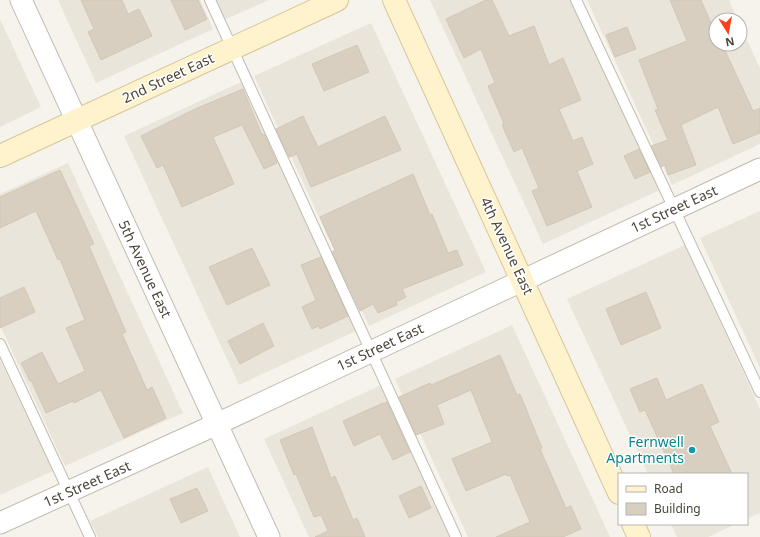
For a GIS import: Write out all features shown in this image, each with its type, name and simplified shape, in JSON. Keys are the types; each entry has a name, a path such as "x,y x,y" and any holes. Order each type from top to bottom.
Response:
{"street":[{"name":"5th Avenue East","path":"21,0 270,537"},
{"name":"2nd Street East","path":"0,156 337,0"},
{"name":"4th Avenue East","path":"394,0 618,491"},
{"name":"1st Street East","path":"0,523 217,424 760,169"},
{"path":"633,525 639,537"}],"lane":[{"path":"210,0 456,537"},
{"path":"576,0 760,392"},
{"path":"0,344 90,537"}],"shaded area":[{"path":"58,0 200,0 213,29 96,83"},
{"path":"215,0 269,0 224,20"},
{"path":"430,0 572,0 660,190 543,244"},
{"path":"587,0 729,0 734,12 708,12 708,52 748,52 748,42 760,68 760,144 672,185"},
{"path":"0,19 41,107 0,127"},
{"path":"371,23 486,272 369,326 254,76"},
{"path":"241,82 356,331 239,385 124,136"},
{"path":"68,163 183,413 65,466 0,325 0,194"},
{"path":"760,211 760,368 700,238"},
{"path":"685,245 760,409 760,513 748,519 748,473 648,473 567,299"},
{"path":"512,325 610,537 468,537 395,379"},
{"path":"0,360 53,471 0,495"},
{"path":"381,385 452,537 309,537 264,439"},
{"path":"208,467 240,537 98,537 90,521"},
{"path":"671,525 734,525 708,537 677,537"}],"building":[{"path":"81,0 122,0 128,14 139,9 152,36 101,60 88,32 94,29"},
{"path":"171,0 198,0 207,19 185,30"},
{"path":"486,0 492,0 509,36 534,26 549,65 563,58 581,100 559,109 573,141 582,137 593,164 577,171 592,207 547,226 532,191 539,188 522,148 514,152 502,125 504,124 488,86 495,83 481,49 464,58 446,19"},
{"path":"670,0 701,0 708,16 708,52 726,52 753,111 760,108 760,133 733,144 718,107 681,125 696,165 668,175 665,165 661,167 651,146 668,140 655,110 658,109 639,60 687,41"},
{"path":"627,27 636,49 615,57 606,35"},
{"path":"357,45 369,72 324,91 312,64"},
{"path":"243,89 262,135 264,134 277,163 264,169 242,125 213,137 234,184 182,207 163,165 157,168 141,136 195,109"},
{"path":"303,116 318,147 385,116 401,150 311,187 297,154 289,157 276,129"},
{"path":"639,149 650,172 635,179 624,156"},
{"path":"60,170 94,244 89,246 126,332 122,334 147,390 152,387 166,418 124,438 101,390 74,403 73,401 46,413 31,380 30,381 21,363 42,352 58,384 85,371 66,328 85,320 60,259 58,260 36,211 0,228 0,197"},
{"path":"413,174 448,253 457,250 463,265 402,289 406,297 396,302 397,305 378,313 373,304 360,311 332,252 335,250 320,217"},
{"path":"252,248 270,285 227,305 209,267"},
{"path":"321,257 348,316 320,329 319,326 312,329 302,307 316,300 301,265"},
{"path":"24,287 35,312 0,328 0,298"},
{"path":"646,292 661,328 621,345 606,309"},
{"path":"263,323 274,346 240,364 228,341"},
{"path":"500,355 517,395 520,394 542,448 540,449 566,508 571,506 581,529 563,537 496,537 530,522 510,475 507,476 506,474 466,491 452,459 492,442 471,390 437,405 444,424 416,435 399,397 430,383 431,385"},
{"name":"Fernwell Apartments","path":"657,378 666,400 702,384 719,422 710,426 732,473 674,473 645,410 640,412 630,389"},
{"path":"387,402 410,452 393,460 380,434 354,446 343,421"},
{"path":"312,427 331,478 335,476 353,520 357,518 365,537 315,537 328,531 321,515 314,517 296,474 294,475 280,440"},
{"path":"421,486 431,508 409,518 399,496"},
{"path":"197,488 208,511 181,523 170,499"}],"place":[{"name":"Fernwell Apartments","path":"692,450"}]}
